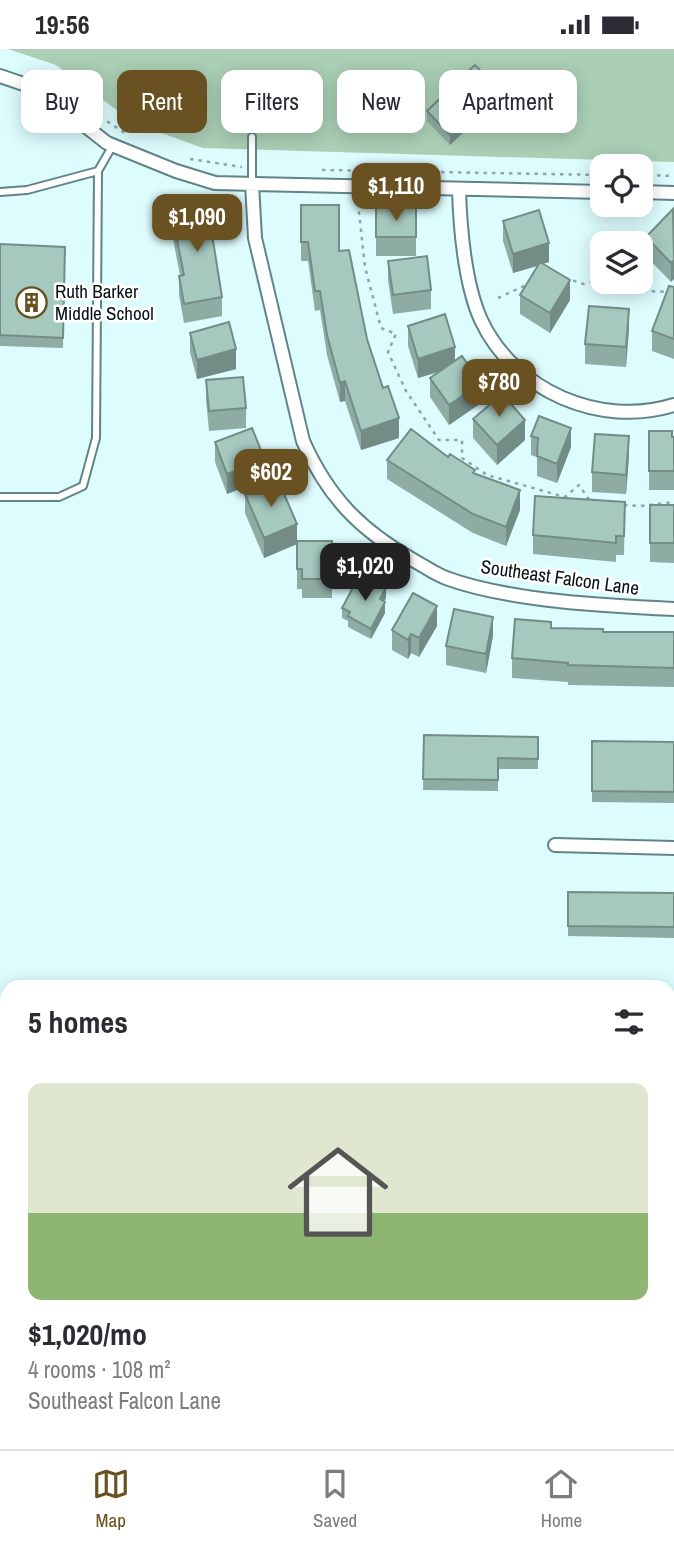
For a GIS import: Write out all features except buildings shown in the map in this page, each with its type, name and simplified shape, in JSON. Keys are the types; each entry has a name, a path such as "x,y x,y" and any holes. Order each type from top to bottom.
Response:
{"street":[{"path":"0,76 38,89 113,145 176,171 215,183 590,192"},
{"name":"Southeast Falcon Lane","path":"252,184 255,239 303,441 317,473 352,516 404,555 445,578 488,590 619,607 674,609"},
{"path":"459,189 461,244 481,320 511,364 553,394 601,412 654,411 674,405"},
{"path":"653,192 674,193"},
{"path":"555,845 674,848"}],"lane":[{"path":"252,137 252,184"},
{"path":"0,497 59,497 83,486 90,469 96,437 98,171 113,145"},
{"path":"0,192 27,190 98,171"}],"path":[{"path":"103,119 129,136"},
{"path":"188,159 252,168"},
{"path":"316,170 590,175"},
{"path":"653,175 674,176"},
{"path":"358,203 365,267 381,328 396,334 388,352 406,391 439,440 462,440 462,458 487,475 565,497 579,485 590,501 603,502"},
{"path":"559,277 584,284 597,279 604,290 674,292"},
{"path":"498,298 534,282"},
{"path":"615,504 640,506 674,502"}],"green space":[{"path":"8,49 674,49 674,162 653,161 653,154 590,154 590,160 203,148 162,133 207,133 207,70 117,70 117,110 103,100 103,70 63,70 56,65"}],"place":[{"name":"Ruth Barker Middle School","path":"32,302"}]}
